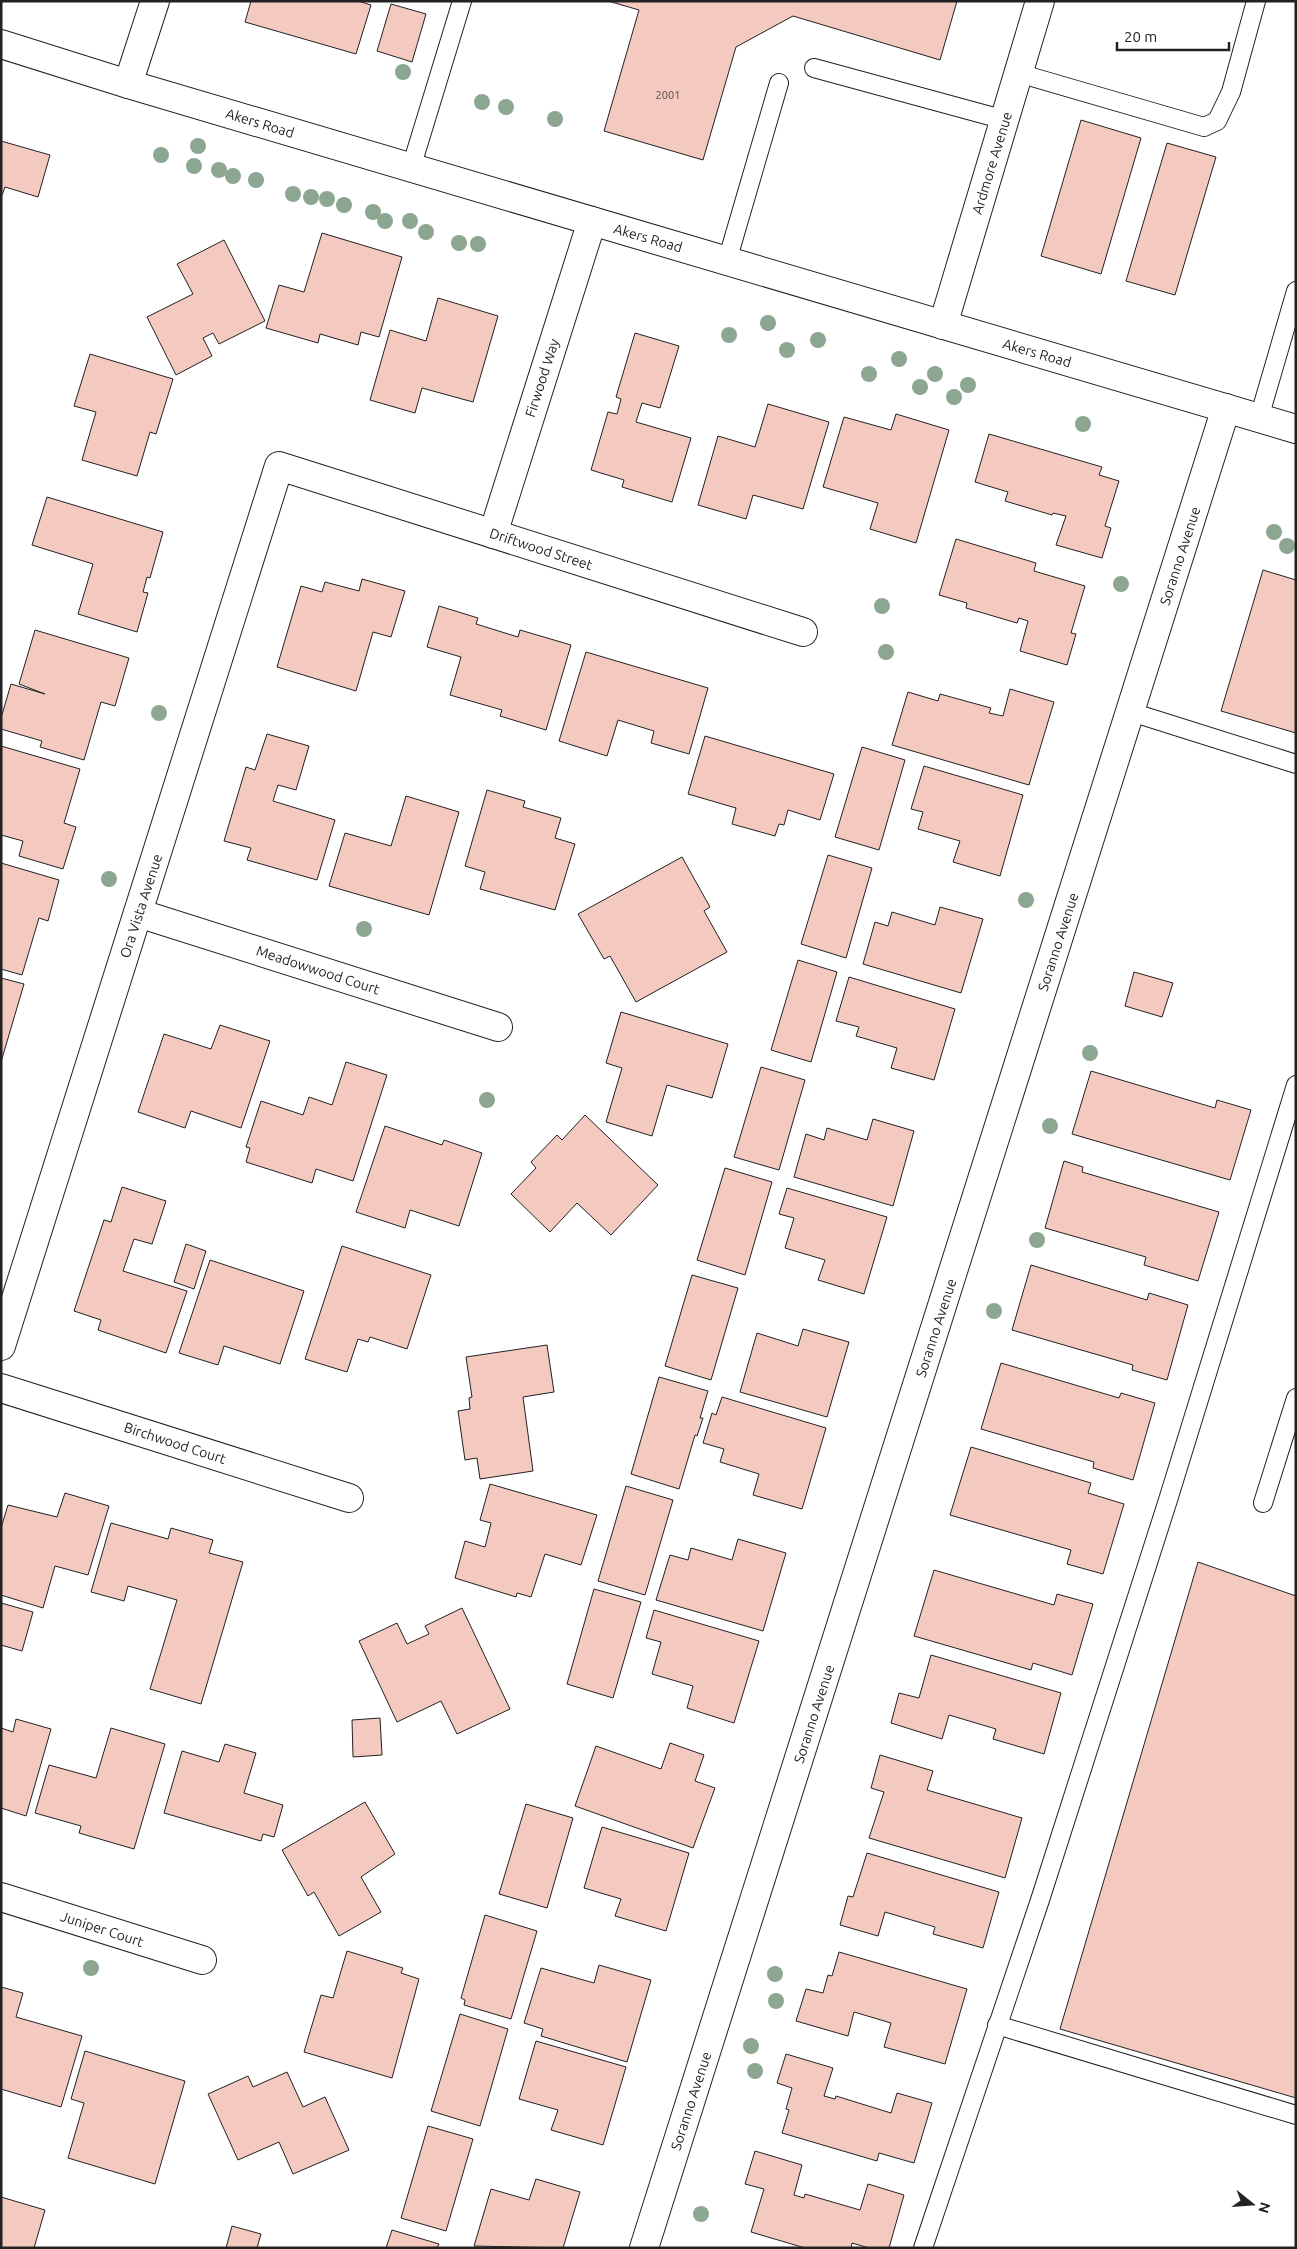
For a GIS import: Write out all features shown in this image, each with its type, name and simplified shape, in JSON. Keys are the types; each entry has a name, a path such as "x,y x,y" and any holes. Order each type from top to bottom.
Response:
{"street":[{"path":"128,84 154,1"},
{"name":"Ardmore Avenue","path":"943,325 1040,1"},
{"name":"Akers Road","path":"1,44 128,84 1296,430"},
{"name":"Firwood Way","path":"493,534 592,221"},
{"name":"Soranno Avenue","path":"644,2248 1226,408"},
{"name":"Driftwood Street","path":"280,466 803,632"},
{"name":"Ora Vista Avenue","path":"1,1346 280,466"},
{"name":"Meadowwood Court","path":"138,913 498,1026"},
{"name":"Birchwood Court","path":"1,1388 349,1498"},
{"name":"Juniper Court","path":"1,1897 202,1960"}],"lane":[{"path":"411,168 462,1"},
{"path":"1018,73 1204,127 1217,121 1231,92 1256,1"},
{"path":"814,68 1004,120"},
{"path":"727,261 780,83"},
{"path":"1259,418 1296,292"},
{"path":"1130,712 1296,764"},
{"path":"923,2248 1040,1900 1168,1500 1296,1085"},
{"path":"1263,1503 1296,1398"},
{"path":"997,2026 1296,2115"}],"building":[{"path":"251,1 358,1 371,5 356,54 245,22"},
{"path":"608,1 957,1 940,60 793,16 736,47 703,160 604,131 639,10"},
{"path":"391,4 426,14 412,62 377,51"},
{"path":"1081,120 1141,138 1101,274 1041,256"},
{"path":"1,141 50,155 38,197 5,187 1,198"},
{"path":"1167,143 1216,157 1175,295 1126,281"},
{"path":"322,233 402,257 379,337 361,332 358,345 320,334 318,343 266,328 279,285 304,292"},
{"path":"224,240 265,321 219,344 213,333 203,338 212,356 176,375 147,317 193,294 177,264"},
{"path":"438,298 498,316 473,402 422,388 415,413 370,400 390,330 426,341"},
{"path":"635,333 679,346 660,408 642,403 636,422 691,438 672,502 622,487 624,480 591,470 608,412 617,414 621,399 616,397"},
{"path":"90,354 173,379 156,434 150,432 137,476 82,460 96,412 74,406"},
{"path":"768,404 829,422 803,509 753,495 746,519 698,505 718,436 755,447"},
{"path":"896,414 949,430 916,543 870,529 878,503 823,487 844,417 891,430"},
{"path":"989,434 1102,467 1099,475 1119,481 1105,526 1111,528 1102,558 1056,545 1066,516 1053,513 1052,515 1005,501 1008,492 975,482"},
{"path":"47,497 163,532 150,578 147,577 143,592 148,593 137,632 78,614 93,564 32,545"},
{"path":"956,539 1036,563 1034,571 1085,586 1071,633 1076,634 1067,665 1020,651 1028,621 1019,618 1017,623 966,608 967,603 939,595"},
{"path":"1263,570 1296,580 1296,733 1221,711"},
{"path":"362,579 405,591 391,637 373,632 356,691 277,667 301,586 322,592 325,582 359,591"},
{"path":"439,606 478,618 476,624 518,637 520,630 571,645 546,730 500,716 502,710 450,695 461,657 427,647"},
{"path":"35,630 129,658 115,706 101,702 84,760 40,747 42,741 1,729 1,718 11,684 45,694 19,684"},
{"path":"586,652 708,688 689,754 651,743 654,731 618,720 607,756 559,741"},
{"path":"1010,689 1054,702 1029,785 892,745 908,692 938,701 940,694 991,708 989,713 1003,716"},
{"path":"267,734 309,746 296,790 278,785 273,801 335,820 317,880 247,860 251,848 224,841 246,767 255,770"},
{"path":"705,736 834,774 820,820 788,810 784,825 779,824 775,836 732,824 736,808 688,794"},
{"path":"1,746 80,769 64,823 76,827 63,869 19,856 23,841 1,835"},
{"path":"862,747 905,760 879,850 835,837"},
{"path":"924,766 1023,795 1000,876 953,862 960,841 918,829 923,812 911,809"},
{"path":"487,790 525,801 523,807 561,818 555,838 575,844 555,910 480,889 485,872 465,866"},
{"path":"406,796 459,812 429,915 329,886 345,833 391,846"},
{"path":"828,855 872,868 846,958 801,944"},
{"path":"682,857 710,907 704,911 727,952 636,1002 610,956 604,959 578,914"},
{"path":"1,863 59,880 48,921 39,918 22,975 1,969"},
{"path":"940,907 983,919 961,993 863,964 875,922 888,926 892,912 935,925"},
{"path":"798,960 837,972 811,1062 771,1050"},
{"path":"1134,972 1173,983 1162,1017 1125,1006"},
{"path":"849,977 955,1009 934,1080 891,1068 897,1048 856,1036 859,1027 836,1021"},
{"path":"1,978 24,984 1,1062"},
{"path":"621,1012 728,1044 712,1098 667,1085 652,1136 606,1122 622,1068 606,1063"},
{"path":"220,1025 270,1041 241,1128 191,1111 185,1128 138,1112 164,1034 211,1049"},
{"path":"346,1062 387,1075 353,1181 316,1169 312,1183 246,1162 250,1148 246,1147 261,1101 303,1115 309,1097 332,1105"},
{"path":"761,1067 805,1080 779,1170 734,1157"},
{"path":"1091,1071 1215,1108 1217,1100 1251,1110 1230,1180 1072,1134"},
{"path":"585,1115 658,1185 611,1235 577,1203 550,1232 511,1194 536,1168 531,1162 557,1135 562,1140"},
{"path":"873,1119 914,1131 893,1206 794,1177 806,1134 824,1140 827,1128 867,1140"},
{"path":"385,1126 442,1145 444,1140 482,1153 459,1226 410,1210 405,1228 356,1212"},
{"path":"1064,1161 1083,1167 1082,1172 1219,1212 1198,1281 1144,1265 1146,1257 1045,1228"},
{"path":"725,1168 772,1182 745,1275 697,1260"},
{"path":"122,1187 166,1201 152,1244 134,1239 123,1271 187,1291 166,1353 98,1330 101,1320 74,1311 104,1220 111,1222"},
{"path":"787,1188 887,1217 864,1294 818,1280 825,1260 785,1248 794,1218 779,1214"},
{"path":"186,1244 206,1251 194,1289 174,1282"},
{"path":"342,1246 431,1275 407,1349 370,1337 368,1342 358,1339 347,1372 305,1359"},
{"path":"210,1260 304,1291 280,1364 224,1346 218,1365 179,1353"},
{"path":"1031,1265 1147,1300 1149,1293 1188,1305 1167,1380 1132,1370 1133,1365 1012,1330"},
{"path":"692,1275 738,1288 711,1380 665,1366"},
{"path":"803,1329 849,1342 827,1417 740,1392 757,1333 798,1346"},
{"path":"547,1345 554,1392 523,1397 533,1471 480,1479 477,1458 465,1460 458,1411 470,1409 469,1398 472,1397 466,1357"},
{"path":"1001,1363 1119,1398 1121,1393 1155,1403 1133,1480 1093,1468 1094,1462 981,1429"},
{"path":"659,1377 708,1391 700,1418 703,1418 697,1436 695,1435 679,1489 631,1474"},
{"path":"722,1397 826,1428 802,1509 753,1495 759,1474 720,1462 724,1449 703,1443 712,1413 716,1415"},
{"path":"971,1447 1091,1483 1088,1493 1124,1504 1103,1574 1067,1564 1071,1550 950,1515"},
{"path":"490,1484 597,1515 581,1565 545,1554 531,1597 517,1593 516,1597 455,1578 465,1541 485,1547 491,1523 480,1520"},
{"path":"626,1486 673,1500 645,1595 598,1581"},
{"path":"65,1493 109,1506 88,1575 55,1566 43,1608 1,1595 1,1528 8,1505 57,1517"},
{"path":"111,1523 168,1539 171,1528 213,1540 209,1553 243,1562 201,1704 150,1689 177,1600 128,1586 124,1601 91,1592"},
{"path":"738,1539 786,1553 763,1631 656,1600 670,1555 688,1560 691,1548 732,1560"},
{"path":"1198,1562 1296,1596 1296,2098 1060,2029"},
{"path":"934,1570 1054,1605 1057,1594 1093,1604 1072,1675 1033,1663 1031,1670 914,1636"},
{"path":"594,1589 641,1602 613,1698 567,1684"},
{"path":"1,1603 33,1612 22,1651 1,1645"},
{"path":"462,1608 510,1709 457,1734 441,1701 397,1722 359,1641 397,1623 407,1644 429,1634 425,1626"},
{"path":"654,1610 759,1641 734,1723 687,1708 693,1686 652,1674 661,1642 646,1638"},
{"path":"931,1655 1061,1693 1044,1754 993,1739 996,1729 949,1715 942,1739 891,1723 899,1693 919,1698"},
{"path":"380,1718 382,1755 353,1757 352,1720"},
{"path":"16,1719 51,1729 26,1816 1,1808 1,1728 13,1732"},
{"path":"111,1728 165,1744 134,1849 79,1833 81,1826 35,1813 49,1765 96,1778"},
{"path":"670,1743 704,1755 695,1781 715,1788 693,1848 575,1806 596,1746 661,1769"},
{"path":"225,1744 256,1753 244,1793 283,1805 274,1837 263,1834 261,1841 164,1813 182,1751 219,1762"},
{"path":"880,1755 933,1771 927,1790 1022,1818 1005,1878 869,1838 884,1792 871,1788"},
{"path":"365,1802 395,1854 361,1877 381,1912 339,1936 314,1892 308,1896 282,1850"},
{"path":"526,1804 573,1818 547,1908 499,1894"},
{"path":"602,1827 689,1853 666,1931 615,1916 621,1899 584,1888"},
{"path":"867,1853 999,1892 983,1948 933,1934 935,1927 885,1912 878,1936 840,1925 848,1896 853,1897"},
{"path":"485,1915 537,1931 511,2019 464,2005 465,2000 461,1998"},
{"path":"347,1951 403,1968 401,1973 419,1979 392,2078 304,2052 321,1995 333,1998"},
{"path":"839,1952 967,1989 945,2064 884,2047 891,2023 854,2012 848,2036 796,2021 806,1989 823,1993 828,1975 832,1976"},
{"path":"599,1965 651,1980 627,2062 541,2036 543,2029 524,2023 541,1968 594,1983"},
{"path":"1,1987 23,1993 16,2017 82,2036 61,2107 1,2089"},
{"path":"460,2014 508,2029 480,2126 431,2111"},
{"path":"536,2041 626,2067 603,2145 551,2130 558,2110 519,2099"},
{"path":"85,2051 185,2081 155,2184 68,2158 84,2103 71,2099"},
{"path":"786,2054 833,2068 824,2096 835,2099 836,2096 891,2113 897,2093 932,2103 914,2163 879,2153 877,2161 782,2133 789,2110 786,2109 792,2088 777,2083"},
{"path":"287,2072 303,2107 325,2097 349,2150 293,2174 279,2142 238,2160 208,2094 248,2076 253,2087"},
{"path":"428,2126 473,2139 446,2231 401,2218"},
{"path":"755,2151 802,2165 794,2195 804,2198 805,2194 860,2210 868,2184 904,2195 889,2248 869,2248 852,2243 851,2248 805,2248 751,2232 764,2189 745,2184"},
{"path":"536,2179 580,2192 563,2248 474,2246 491,2189 529,2200"},
{"path":"1,2197 45,2210 34,2248 1,2248"},
{"path":"232,2226 261,2234 257,2248 226,2248"},
{"path":"392,2230 439,2244 437,2248 386,2248"}]}
